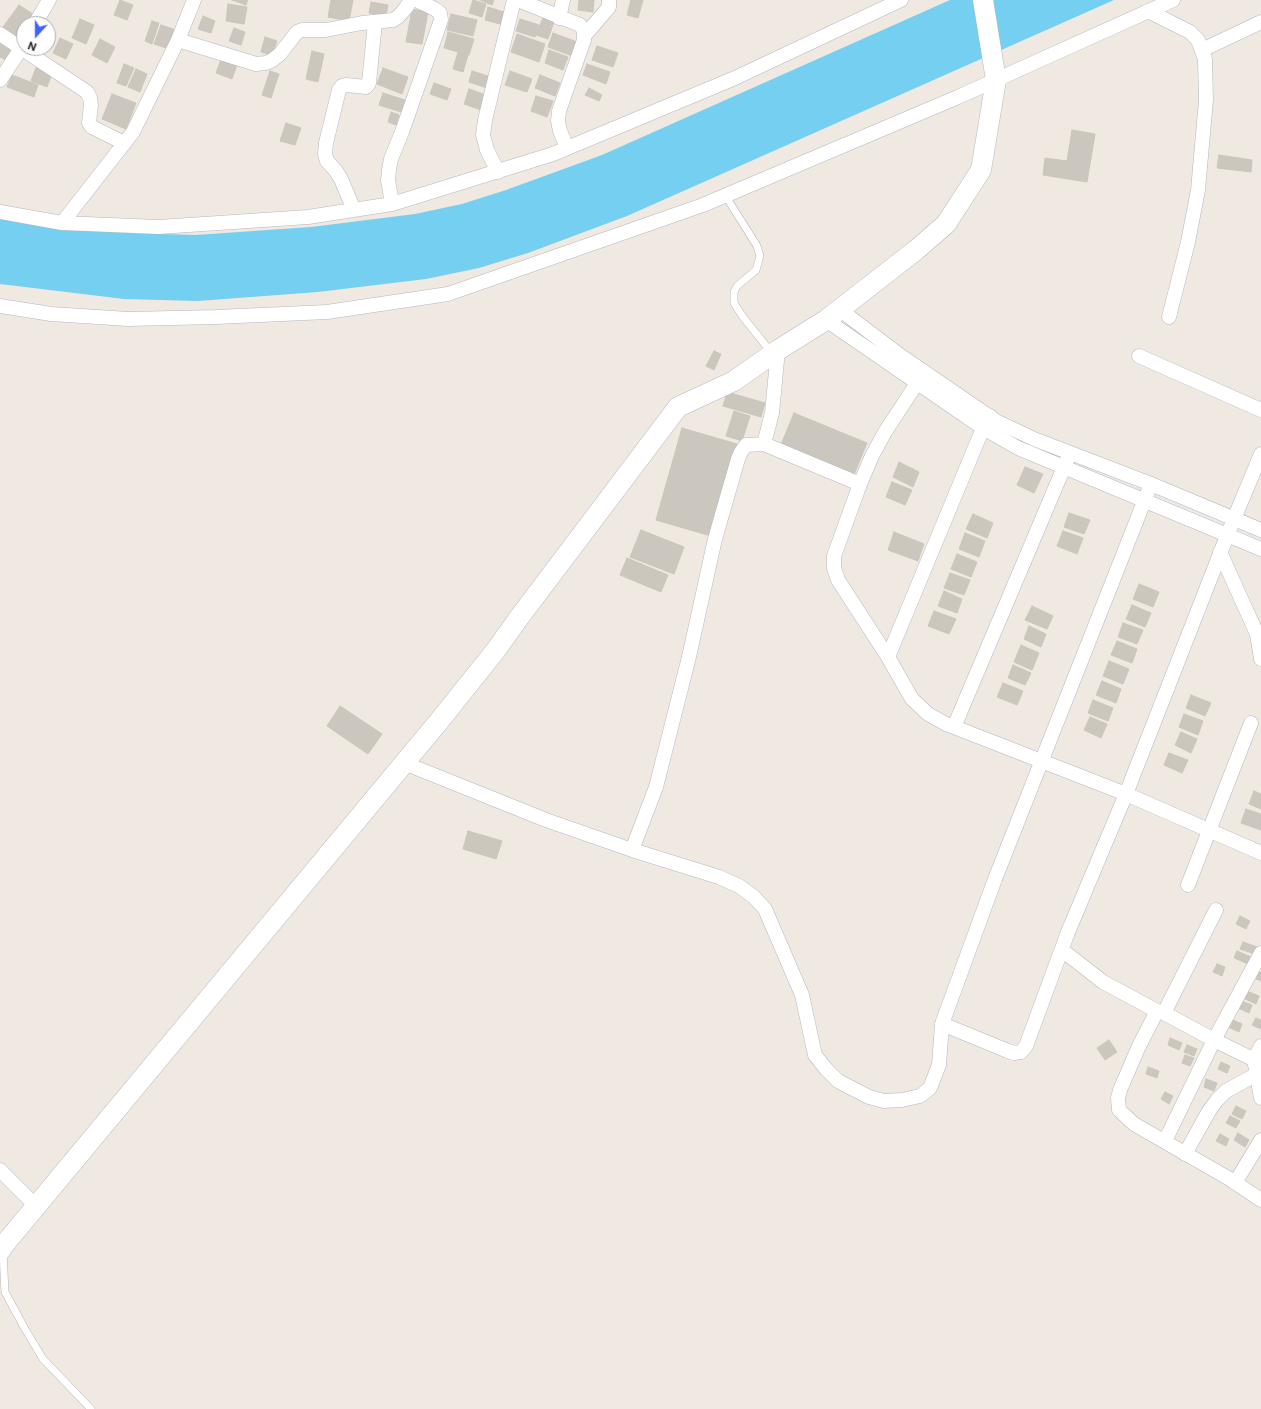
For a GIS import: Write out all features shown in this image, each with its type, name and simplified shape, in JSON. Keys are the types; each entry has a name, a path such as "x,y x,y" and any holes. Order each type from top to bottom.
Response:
{"street":[{"path":"40,16 49,0"},
{"path":"62,223 133,132 178,40 194,0"},
{"path":"178,40 261,64 271,61 280,54 297,32 302,30 326,30 362,23 392,20 398,17 411,0"},
{"path":"392,204 388,170 441,20 440,13 436,9 416,0"},
{"path":"498,172 487,150 483,135 514,0"},
{"path":"518,0 580,26 584,30 585,35"},
{"path":"559,18 563,0"},
{"path":"567,148 560,131 558,121 559,111 585,35 609,7 609,0"},
{"path":"0,212 62,223 159,227 286,219 392,204 553,154 735,78 901,0"},
{"path":"1,1248 496,650 678,407 734,381 833,314 916,250 946,224 981,170 995,74 984,0"},
{"path":"0,306 51,314 128,319 216,317 326,312 448,294 703,205 995,74 1173,0"},
{"path":"1148,11 1190,32 1198,40 1205,59 1206,100 1198,190 1188,242 1169,317"},
{"path":"354,210 341,179 326,160 326,143 337,96 342,86 366,87 368,83 375,22"},
{"path":"1202,50 1258,22 1261,22"},
{"path":"0,34 16,42"},
{"path":"0,80 16,56"},
{"path":"37,56 87,92 91,104 89,123 92,126 124,143"},
{"path":"833,314 925,372 1018,448 1261,549"},
{"path":"833,314 917,384 986,422 996,421 1034,439 1151,484 1261,530"},
{"path":"764,444 772,412 775,352"},
{"path":"1139,356 1261,410"},
{"path":"925,372 884,432 860,484 834,556 834,568 838,580 888,657 912,699 928,714 954,727 1126,794 1261,853"},
{"path":"888,657 986,422"},
{"path":"632,850 656,787 689,657 714,539 741,452 746,445 764,444 860,484"},
{"path":"954,727 1070,453"},
{"path":"942,1024 1014,1053 1022,1052 1026,1046 1062,950 1126,794 1220,552 1261,454"},
{"path":"404,763 546,820 632,850 719,877 739,886 754,897 765,909 802,994 815,1055 826,1069 838,1081 869,1097 884,1101 902,1100 920,1096 930,1088 939,1065 942,1024 995,879 1151,484"},
{"path":"1220,552 1257,634 1261,659"},
{"path":"1188,885 1252,723"},
{"path":"1216,910 1160,1012 1139,1046 1120,1090 1118,1098 1119,1110 1134,1124 1165,1141 1261,1200"},
{"path":"1062,950 1103,982 1214,1040 1257,1065"},
{"path":"1165,1141 1214,1040 1261,952"},
{"path":"1261,1046 1257,1065 1261,1098"},
{"path":"1186,1154 1209,1111 1217,1100 1257,1065"},
{"path":"1235,1183 1261,1140"},
{"path":"0,1170 36,1206"}],"lane":[{"path":"725,195 757,246 760,256 756,270 737,286 734,292 734,303 743,317 775,352"},
{"path":"1,1248 5,1292 25,1329 43,1359 91,1409"}],"water":[{"path":"950,0 1114,0 627,216 528,253 479,268 426,279 318,292 198,301 124,299 0,284 0,217 128,233 196,235 311,227 415,214 462,204 506,190 602,155"}],"building":[{"path":"120,0 133,5 127,20 114,15"},
{"path":"232,0 248,0 246,5"},
{"path":"331,0 353,0 349,21 328,17"},
{"path":"473,0 486,4 482,17 469,13"},
{"path":"480,0 494,0 492,5"},
{"path":"579,0 594,0 593,12 578,10"},
{"path":"631,0 643,0 638,18 627,15"},
{"path":"371,2 388,5 386,16 369,13"},
{"path":"228,4 247,7 244,24 226,21"},
{"path":"19,5 36,16 16,16 16,36 3,27"},
{"path":"488,7 507,13 504,25 485,20"},
{"path":"412,9 428,12 422,44 406,42"},
{"path":"451,14 477,20 473,36 447,30"},
{"path":"203,16 215,21 211,33 198,29"},
{"path":"543,18 554,22 548,39 536,35"},
{"path":"80,19 94,25 86,44 72,38"},
{"path":"520,19 539,25 535,37 516,31"},
{"path":"152,21 159,23 152,44 145,41"},
{"path":"161,25 176,30 169,49 154,44"},
{"path":"234,28 245,32 241,45 229,41"},
{"path":"448,32 474,39 469,55 444,48"},
{"path":"553,33 580,43 575,57 548,47"},
{"path":"517,34 545,44 539,62 511,52"},
{"path":"265,37 277,41 272,55 261,52"},
{"path":"60,38 73,44 66,59 56,54 56,47"},
{"path":"100,39 115,47 107,63 92,55"},
{"path":"0,42 13,47 6,60 0,57"},
{"path":"597,46 618,53 613,67 592,60"},
{"path":"549,50 568,57 563,70 545,63"},
{"path":"312,51 324,54 318,82 306,79"},
{"path":"458,52 468,55 463,72 453,69"},
{"path":"222,57 238,62 232,79 216,73"},
{"path":"124,64 134,68 126,86 117,83"},
{"path":"587,64 610,72 606,84 583,75"},
{"path":"37,65 53,71 47,87 31,81"},
{"path":"383,68 408,77 402,94 377,84"},
{"path":"136,69 147,74 140,92 128,87"},
{"path":"270,71 279,74 271,98 262,95"},
{"path":"472,71 491,77 487,88 469,82"},
{"path":"510,71 532,79 527,92 505,85"},
{"path":"12,75 38,85 34,97 7,87"},
{"path":"540,75 560,83 555,96 535,88"},
{"path":"434,83 451,89 447,100 430,94"},
{"path":"589,88 602,95 599,101 585,95"},
{"path":"469,89 486,95 481,110 464,104"},
{"path":"383,93 405,100 401,112 379,105"},
{"path":"112,94 136,103 126,129 102,119"},
{"path":"536,96 553,101 547,117 531,111"},
{"path":"391,112 399,115 396,125 388,122"},
{"path":"286,123 301,128 295,145 280,141"},
{"path":"1072,130 1095,134 1087,182 1043,175 1045,158 1067,161"},
{"path":"1219,155 1252,160 1251,172 1217,168"},
{"path":"714,351 721,354 714,370 706,366"},
{"path":"727,392 765,403 761,417 723,406"},
{"path":"734,411 750,416 742,441 726,436"},
{"path":"794,413 867,443 853,477 780,447"},
{"path":"682,428 737,444 711,536 656,520"},
{"path":"899,462 919,472 913,487 893,477"},
{"path":"1025,467 1043,474 1034,493 1017,485"},
{"path":"892,482 912,490 905,505 886,497"},
{"path":"1069,513 1090,520 1084,534 1064,527"},
{"path":"973,514 993,523 987,538 966,529"},
{"path":"641,530 684,547 674,574 630,557"},
{"path":"1063,531 1083,538 1077,554 1057,546"},
{"path":"894,532 924,544 918,561 888,550"},
{"path":"965,533 985,541 979,557 959,549"},
{"path":"957,554 977,562 971,577 951,569"},
{"path":"627,558 668,575 661,592 620,575"},
{"path":"950,573 970,580 964,595 944,588"},
{"path":"1139,584 1159,592 1153,607 1133,599"},
{"path":"944,591 962,599 957,613 938,606"},
{"path":"1132,605 1151,613 1145,627 1126,619"},
{"path":"1032,606 1053,616 1047,629 1025,620"},
{"path":"934,611 956,619 949,634 928,626"},
{"path":"1123,623 1143,630 1137,644 1118,637"},
{"path":"1029,626 1046,634 1041,647 1024,639"},
{"path":"1117,641 1137,649 1132,663 1111,655"},
{"path":"1021,645 1039,653 1032,670 1014,662"},
{"path":"1109,661 1129,669 1123,684 1103,676"},
{"path":"1013,665 1031,673 1025,685 1008,678"},
{"path":"1102,681 1121,689 1116,703 1096,695"},
{"path":"1003,683 1023,691 1017,705 997,697"},
{"path":"1191,695 1211,703 1205,716 1186,708"},
{"path":"1093,700 1113,708 1108,721 1088,713"},
{"path":"340,706 382,734 368,754 327,726"},
{"path":"1184,714 1203,721 1198,735 1179,727"},
{"path":"1090,717 1107,724 1101,738 1084,730"},
{"path":"1181,732 1197,739 1191,753 1175,745"},
{"path":"1169,753 1188,760 1182,773 1164,765"},
{"path":"1254,791 1261,794 1261,809 1249,804"},
{"path":"1246,809 1261,814 1261,830 1241,823"},
{"path":"468,831 502,841 496,859 463,849"},
{"path":"1240,916 1250,921 1246,929 1236,924"},
{"path":"1243,942 1257,947 1255,954 1240,949"},
{"path":"1237,951 1251,957 1248,964 1234,958"},
{"path":"1217,964 1225,967 1222,976 1213,972"},
{"path":"1259,972 1261,973 1261,981 1256,979"},
{"path":"1247,991 1259,996 1256,1004 1243,998"},
{"path":"1239,1000 1252,1005 1249,1013 1236,1007"},
{"path":"1256,1018 1261,1020 1261,1029 1252,1025"},
{"path":"1231,1019 1242,1024 1239,1032 1228,1027"},
{"path":"1170,1038 1182,1043 1179,1050 1168,1045"},
{"path":"1109,1040 1117,1052 1105,1060 1097,1048"},
{"path":"1187,1045 1197,1049 1194,1056 1184,1052"},
{"path":"1185,1055 1194,1058 1190,1066 1182,1063"},
{"path":"1221,1062 1230,1066 1227,1073 1218,1069"},
{"path":"1148,1067 1159,1071 1157,1078 1146,1074"},
{"path":"1206,1079 1217,1083 1214,1091 1204,1087"},
{"path":"1165,1092 1173,1096 1169,1104 1161,1099"},
{"path":"1236,1106 1246,1111 1242,1119 1232,1114"},
{"path":"1230,1116 1240,1121 1236,1128 1226,1123"},
{"path":"1238,1133 1249,1140 1245,1147 1234,1140"},
{"path":"1220,1134 1229,1139 1226,1146 1216,1141"}]}
